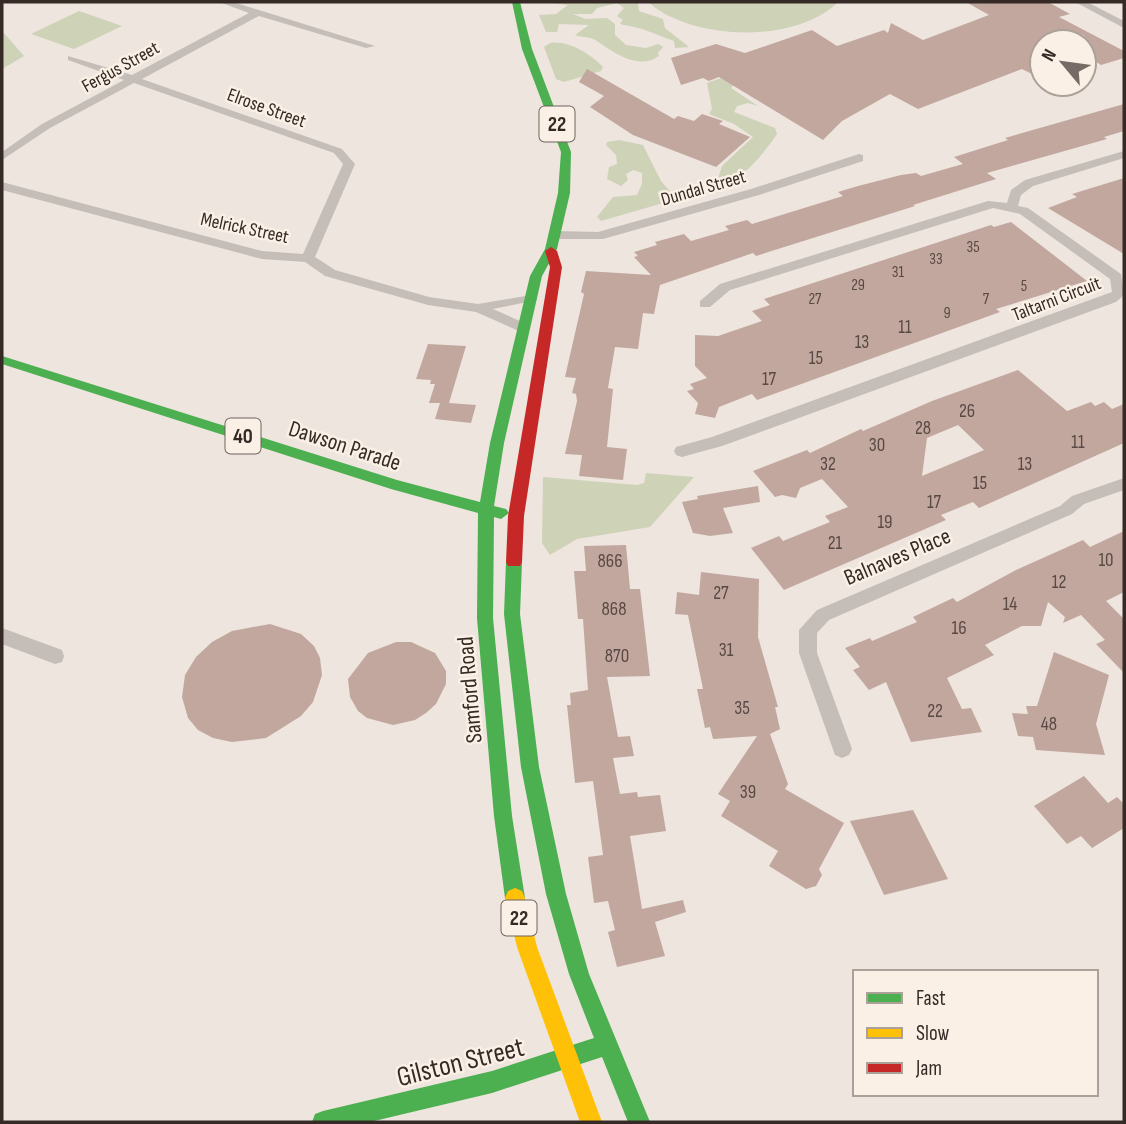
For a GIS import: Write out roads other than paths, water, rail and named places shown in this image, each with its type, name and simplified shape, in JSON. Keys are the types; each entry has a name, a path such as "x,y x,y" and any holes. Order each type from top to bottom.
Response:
{"main road":[{"name":"Samford Road","path":"516,2 527,49 566,152 567,178 552,242 540,265 497,443 486,510 485,618 508,857 527,947 591,1122"},
{"name":"Samford Road","path":"552,242 556,267 516,516 512,614 539,820 567,936 639,1122"},
{"name":"Dawson Parade","path":"2,360 396,485 516,516"},
{"name":"Gilston Street","path":"323,1122 492,1082 608,1044"}],"street":[{"path":"224,2 370,46"},
{"path":"1080,2 1124,25"},
{"name":"Fergus Street","path":"2,157 46,126 258,12"},
{"name":"Elrose Street","path":"72,58 338,151 349,164 308,258"},
{"path":"705,304 725,287 992,204 1012,207 1015,193 1029,183 1124,154"},
{"name":"Dundal Street","path":"552,242 607,234 755,192 859,158"},
{"name":"Melrick Street","path":"2,186 262,255 308,258 330,273 400,293 478,307 524,328"},
{"name":"Taltarni Circuit","path":"682,451 742,433 1111,299 1119,293 1116,277 1024,211 1012,207"},
{"name":"Melrick Street","path":"478,307 532,297"},
{"name":"Balnaves Place","path":"842,749 808,653 808,630 823,615 1066,510 1078,500 1124,484"},
{"path":"2,636 55,656"}]}
